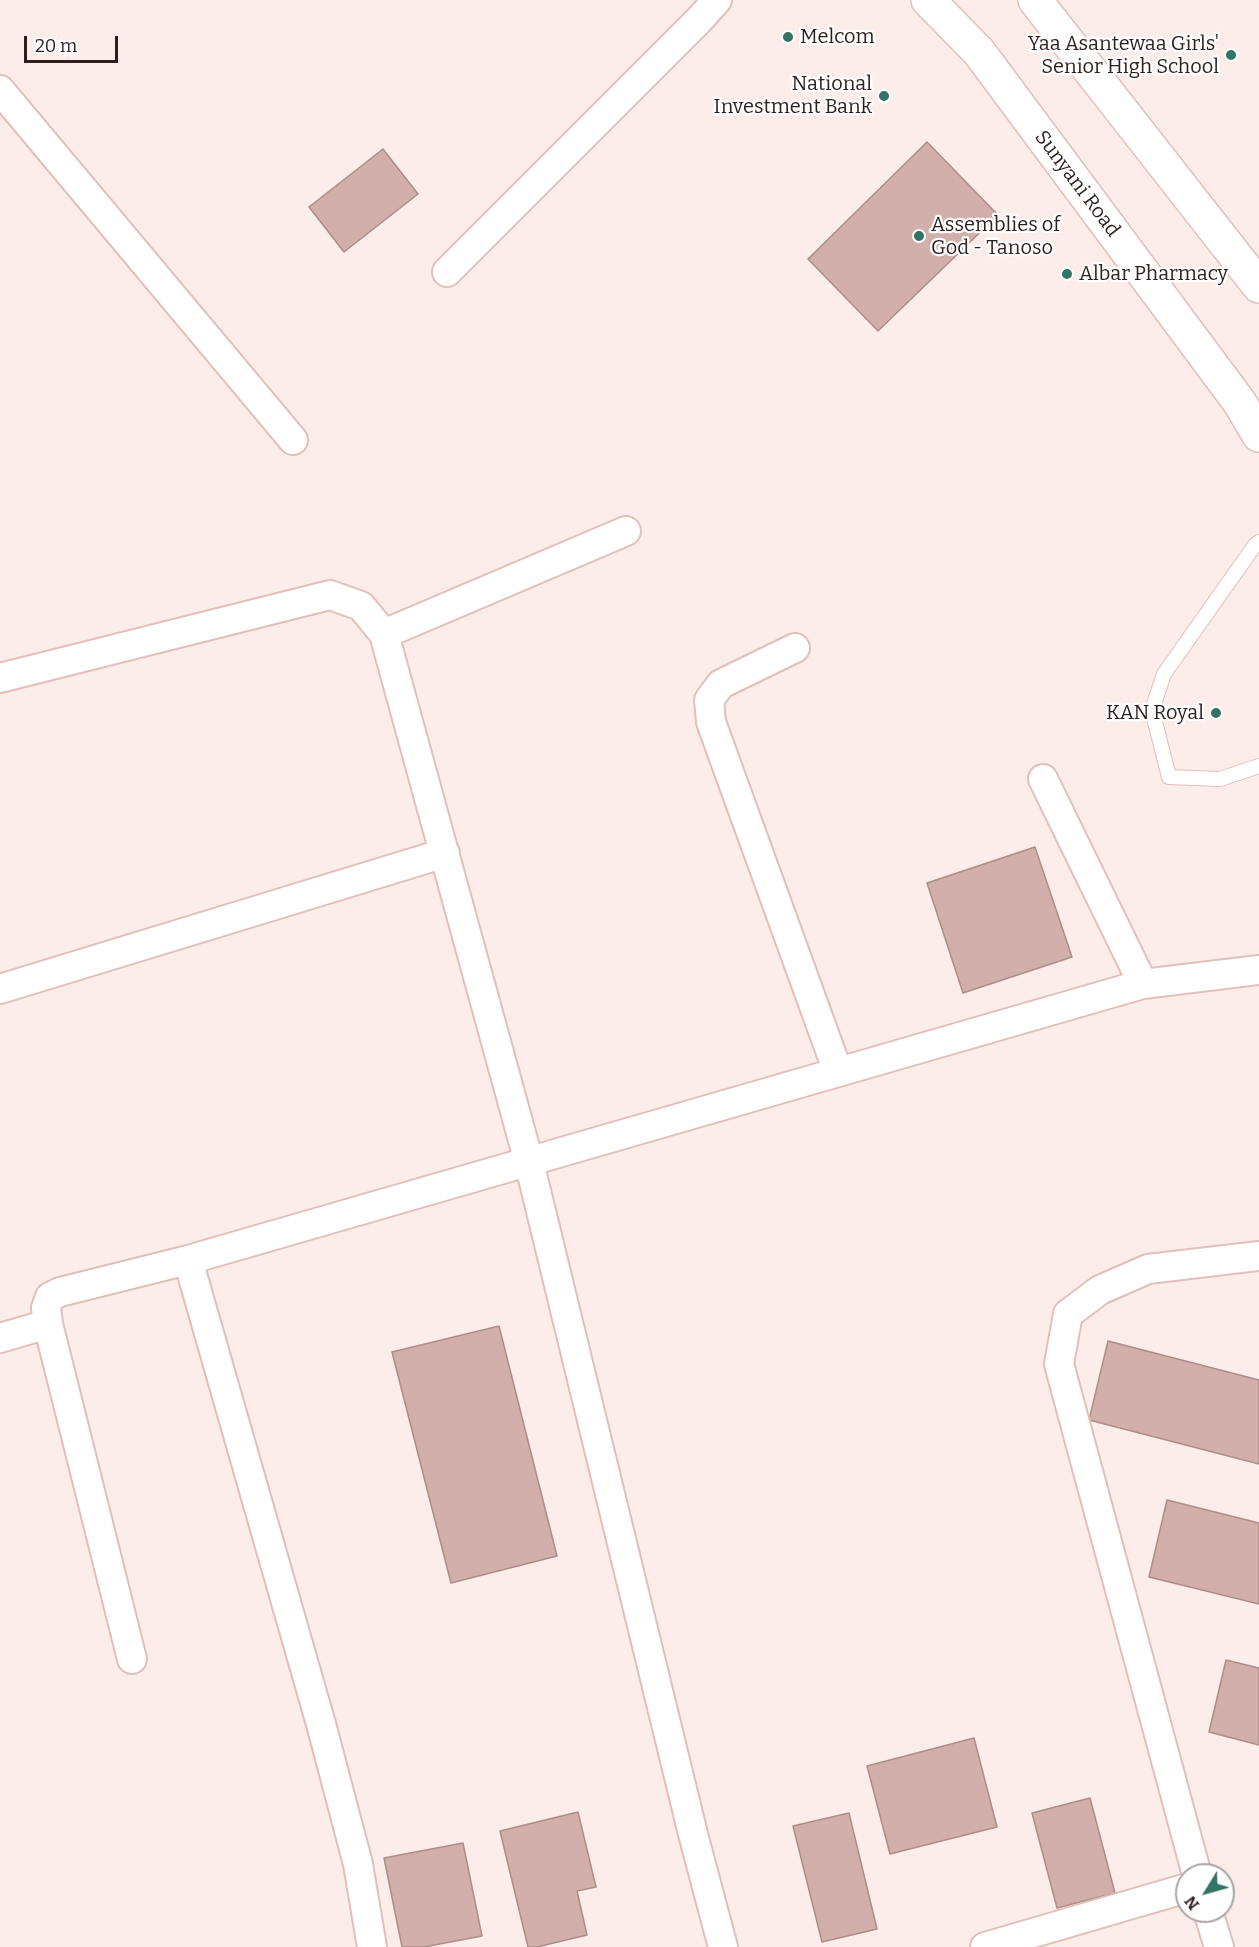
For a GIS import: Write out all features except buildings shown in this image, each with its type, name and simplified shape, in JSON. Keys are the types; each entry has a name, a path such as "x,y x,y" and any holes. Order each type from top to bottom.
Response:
{"main road":[{"name":"Sunyani Road","path":"928,0 979,52 1249,396 1259,435"},
{"path":"1035,0 1259,286"}],"street":[{"path":"447,272 717,0"},
{"path":"0,90 293,440"},
{"path":"384,634 626,531"},
{"path":"0,678 330,595 361,606 384,634 529,1162 693,1834 723,1947"},
{"path":"795,648 721,684 709,700 711,722 838,1072"},
{"path":"1044,779 1143,984"},
{"path":"0,989 445,853"},
{"path":"132,1659 48,1324 46,1308 50,1297 60,1292 188,1260 1143,984 1259,970"},
{"path":"1194,1863 1059,1364 1068,1314 1100,1290 1148,1269 1259,1256"},
{"path":"188,1260 358,1864 372,1947"},
{"path":"0,1338 48,1324"},
{"path":"985,1947 1175,1892"},
{"path":"1212,1923 1219,1947"}],"lane":[{"path":"1258,548 1164,674 1152,710 1169,777 1220,779 1259,766"}],"place":[{"name":"Melcom","path":"788,37"},
{"name":"Yaa Asantewaa Girls' Senior High School","path":"1231,55"},
{"name":"National Investment Bank","path":"884,96"},
{"name":"Assemblies of God - Tanoso","path":"919,236"},
{"name":"Albar Pharmacy","path":"1067,274"},
{"name":"KAN Royal","path":"1216,713"}]}
